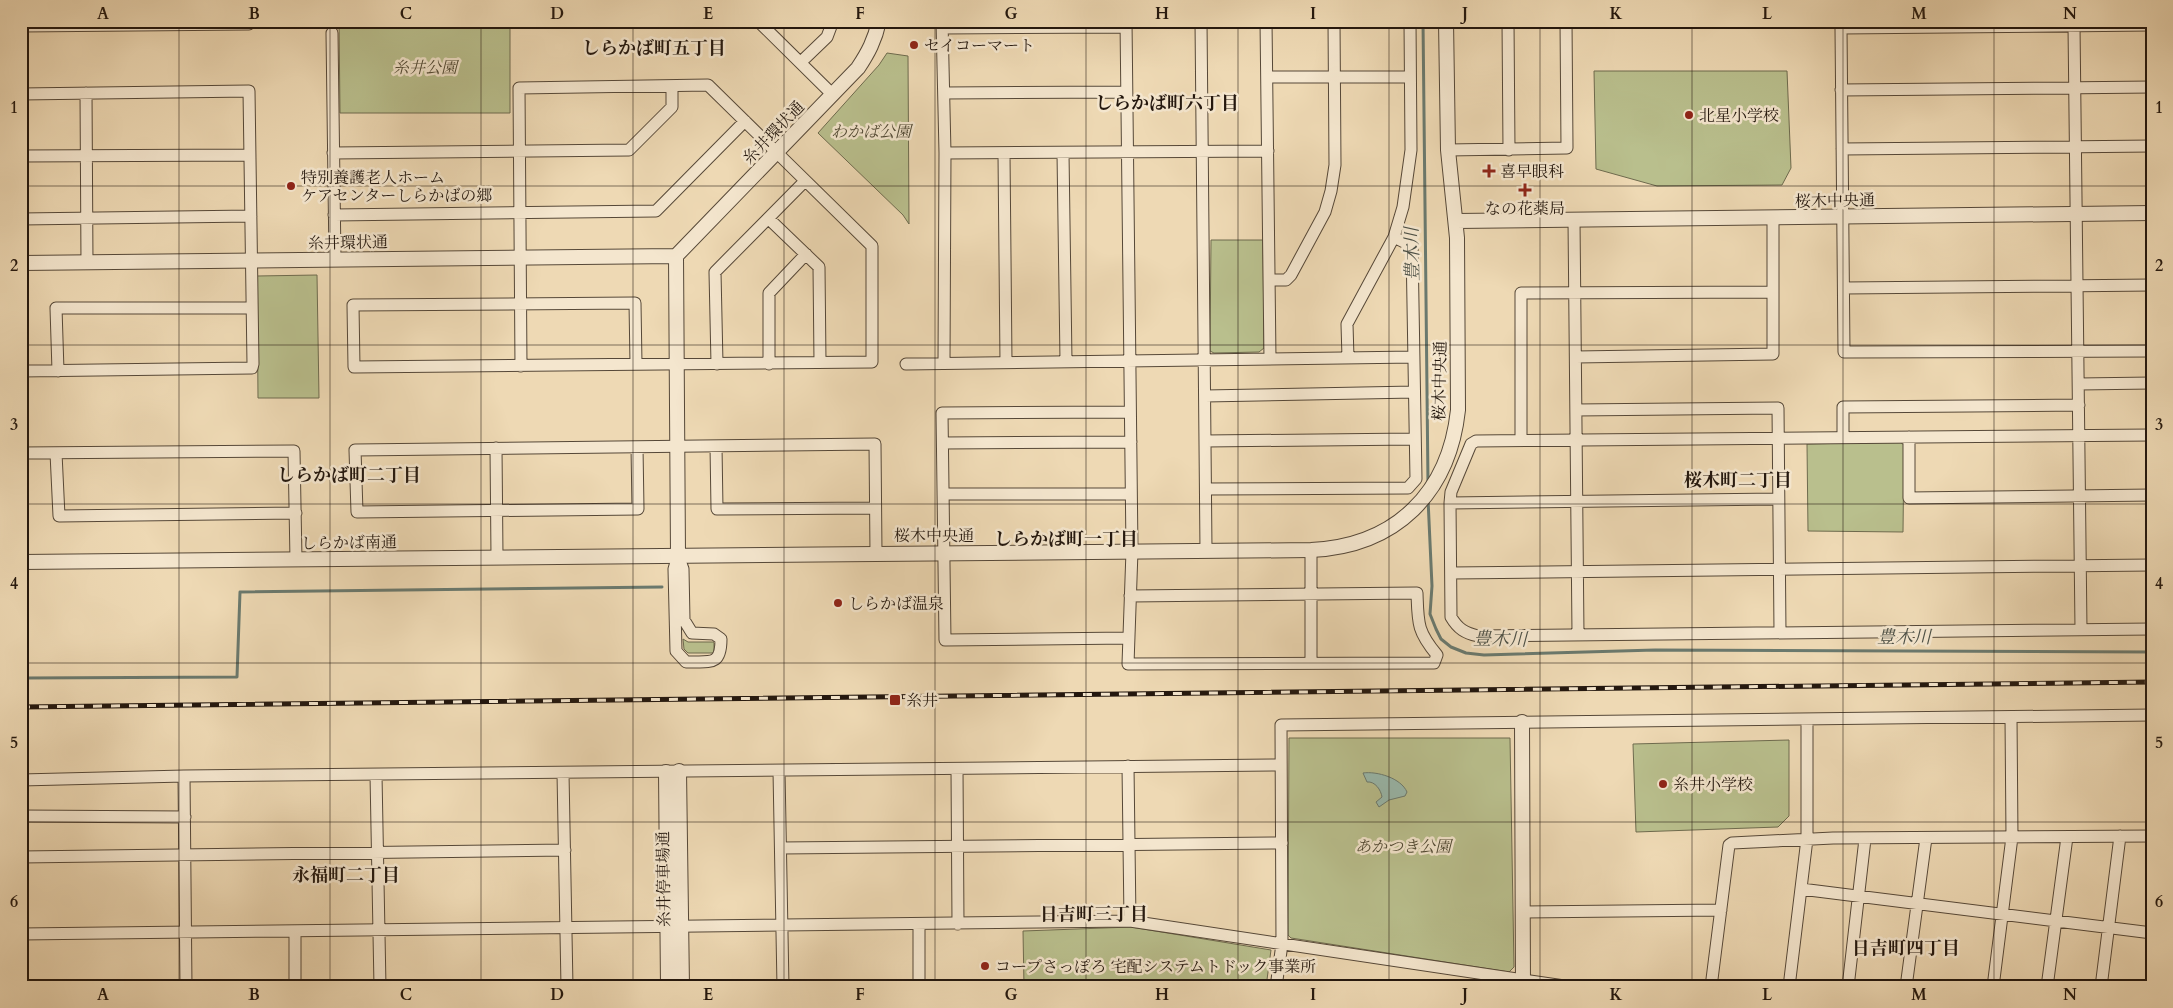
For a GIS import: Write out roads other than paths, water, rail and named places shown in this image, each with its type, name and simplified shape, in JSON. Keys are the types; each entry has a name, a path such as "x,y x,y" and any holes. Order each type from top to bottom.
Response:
{"street":[{"path":"21,26 108,23 249,24 249,21"},
{"path":"801,62 826,37 833,21"},
{"name":"糸井環状通","path":"21,263 676,256 858,68 870,50 876,36 879,21"},
{"path":"1201,21 1206,550"},
{"path":"1266,21 1270,359"},
{"path":"1269,280 1286,280 1291,275 1325,212 1331,191 1335,165 1334,21"},
{"path":"1348,358 1347,324 1394,237 1403,207 1411,150 1410,21"},
{"path":"1446,21 1448,150 1456,221"},
{"path":"1508,21 1509,150"},
{"path":"1448,150 1567,148 1566,21"},
{"path":"764,23 833,95"},
{"path":"2152,25 2139,23 2074,26 1944,25 1840,28 1844,352 2152,351"},
{"path":"944,363 945,153 942,25 1126,24 1132,550 1130,596 1128,664 1434,663 1436,655 1423,638 1418,624 1417,593 1130,596"},
{"path":"2074,26 2082,629"},
{"path":"332,33 335,260"},
{"path":"1267,77 1410,77"},
{"path":"521,366 520,304 521,258 519,88 708,86 872,246 872,362 769,364 636,364 521,366 354,367 353,305 520,304 635,302 636,364"},
{"path":"333,153 629,150 672,107 672,87"},
{"path":"1841,90 2152,87"},
{"path":"21,94 249,92 252,261 252,368 21,371"},
{"path":"944,94 1126,92"},
{"path":"86,93 87,262"},
{"path":"334,215 656,211 745,121"},
{"path":"1842,149 2152,146"},
{"path":"945,153 1268,151"},
{"path":"1063,153 1066,361"},
{"path":"1004,154 1006,362"},
{"path":"21,156 250,155"},
{"path":"718,364 715,272 805,181"},
{"name":"桜木中央通","path":"678,555 1311,550 1353,545 1372,538 1410,514 1420,504 1435,484 1448,457 1456,428 1458,410 1456,221 2152,213"},
{"path":"21,219 251,216"},
{"path":"770,218 818,267 820,362"},
{"path":"1576,357 1773,354 1773,218"},
{"path":"1574,220 1578,634"},
{"path":"1206,489 1408,488 1416,479 1412,246 1394,237"},
{"path":"769,364 769,293 806,254"},
{"path":"676,256 678,446 678,555 674,569 676,651 686,662 714,661 719,658 721,652 721,639 714,634 692,633 684,620 683,569 678,555"},
{"path":"1844,288 2152,285"},
{"path":"1521,440 1521,293 1773,292"},
{"path":"58,371 56,308 252,308"},
{"path":"906,364 1414,357"},
{"path":"2079,384 2152,383"},
{"path":"1205,396 1414,392"},
{"path":"1843,437 1843,407 2079,405"},
{"path":"1576,410 1778,408 1780,632"},
{"path":"1129,638 945,640 942,413 1130,412"},
{"path":"2152,435 1476,441 1471,444 1450,492 1451,617 1457,628 1468,634 1478,636 2152,629"},
{"path":"1909,437 1909,498 2152,495"},
{"path":"1206,441 1415,439"},
{"path":"943,443 1131,442"},
{"path":"637,447 638,509 357,512 355,450 875,444 876,553"},
{"path":"716,446 718,509 876,508"},
{"path":"496,448 497,556"},
{"path":"21,453 294,451 296,560"},
{"path":"56,453 59,516 296,513"},
{"path":"943,494 1131,494"},
{"path":"1450,503 1778,499"},
{"path":"1311,550 1311,663"},
{"name":"しらかば南通","path":"21,562 678,555"},
{"path":"1451,573 2152,565"},
{"path":"1276,987 1282,944 1281,725 2152,715"},
{"path":"1993,987 2012,837 2011,717"},
{"path":"1789,987 1807,839 1806,719"},
{"path":"1522,722 1524,984"},
{"path":"21,740 22,783 184,776 563,774 1281,765"},
{"path":"1128,766 1130,921"},
{"path":"957,769 958,924"},
{"path":"779,771 783,987"},
{"name":"糸井停車場通","path":"673,772 682,927 682,987"},
{"name":"糸井停車場通","path":"668,987 667,927 673,772"},
{"path":"563,774 567,987"},
{"path":"376,775 380,987"},
{"path":"184,776 186,987"},
{"path":"21,816 185,817"},
{"path":"2101,987 2120,836"},
{"path":"1711,987 1729,845 1732,843 1865,838 2152,836"},
{"path":"2047,987 2067,837"},
{"path":"1848,987 1865,838"},
{"path":"1906,987 1926,838"},
{"path":"781,848 1282,843"},
{"path":"21,857 565,850"},
{"path":"1801,889 2152,933"},
{"path":"1524,912 1721,910"},
{"path":"21,934 919,925 1130,921 1524,984 1571,987"},
{"path":"919,925 919,987"},
{"path":"295,931 295,987"}],"water":[{"path":"1363,773 1388,776 1400,783 1407,792 1405,796 1389,800 1379,807 1376,802 1382,797 1380,792 1375,784 1367,782"}],"waterway":[{"name":"豊木川","path":"1423,21 1428,483"},
{"name":"豊木川","path":"1428,499 1432,586 1430,614 1441,639 1451,647 1466,653 1484,655 1655,650 2152,652"},
{"path":"26,678 237,677 240,592 662,587"}],"railway":[{"path":"21,707 2152,682"}],"place":[{"name":"セイコーマート","path":"914,45"},
{"name":"北星小学校","path":"1689,115"},
{"name":"喜早眼科","path":"1489,171"},
{"name":"特別養護老人ホーム ケアセンターしらかばの郷","path":"291,186"},
{"name":"なの花薬局","path":"1525,190"},
{"name":"しらかば温泉","path":"838,603"},
{"name":"糸井","path":"895,700"},
{"name":"糸井小学校","path":"1663,784"},
{"name":"コープさっぽろ 宅配システムトドック事業所","path":"985,966"}],"district":[{"name":"しらかば町五丁目","path":"654,48"},
{"name":"しらかば町六丁目","path":"1167,103"},
{"name":"しらかば町二丁目","path":"349,475"},
{"name":"桜木町二丁目","path":"1738,480"},
{"name":"しらかば町一丁目","path":"1066,539"},
{"name":"永福町二丁目","path":"346,875"},
{"name":"日吉町三丁目","path":"1094,914"},
{"name":"日吉町四丁目","path":"1906,948"}],"park label":[{"name":"糸井公園","path":"425,67"},
{"name":"わかば公園","path":"871,131"},
{"name":"あかつき公園","path":"1403,846"}]}
